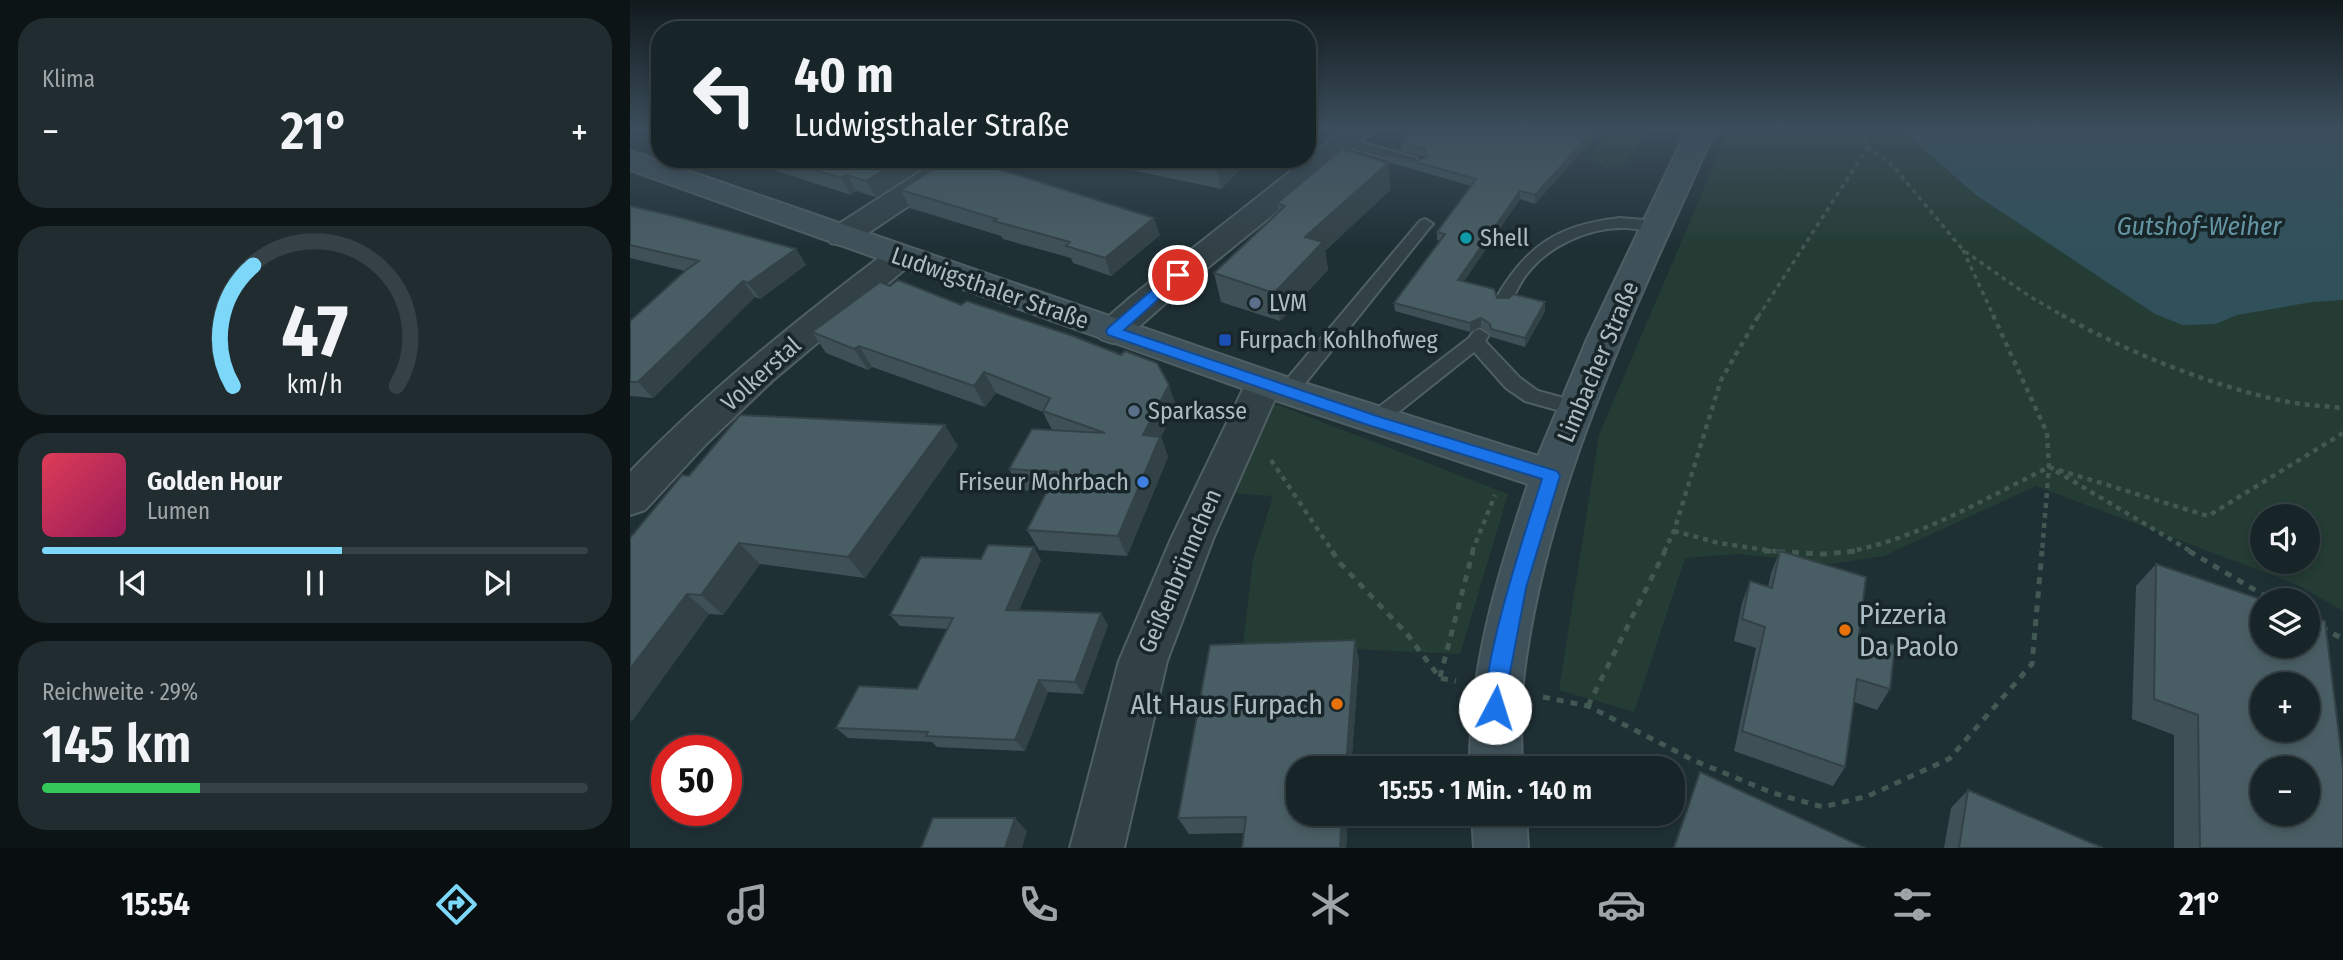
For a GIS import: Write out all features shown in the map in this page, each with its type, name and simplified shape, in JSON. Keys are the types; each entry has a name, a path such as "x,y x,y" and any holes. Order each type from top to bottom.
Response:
{"street":[{"name":"Ludwigsthaler Straße","path":"657,170 1113,331 1266,398 1374,421 1551,476"},
{"path":"842,236 944,170"},
{"path":"1113,331 1158,290 1314,170"},
{"name":"Limbacher Straße","path":"1496,756 1497,687 1517,588 1551,476 1575,408 1683,170"},
{"name":"Volkerstal","path":"630,499 781,355 900,257"},
{"name":"Geißenbrünnchen","path":"1097,848 1143,661 1192,539 1266,398"},
{"path":"1500,826 1501,848"}],"lane":[{"path":"1503,300 1522,269 1546,247 1583,229 1622,221 1657,226"},
{"path":"1266,398 1425,224"},
{"path":"1374,421 1478,338 1513,383 1532,396 1575,408"}],"path":[{"path":"1588,706 1640,605 1674,531 1721,380 1780,279 1853,170"},
{"path":"1497,687 1588,706 1695,761 1773,793 1823,807 1868,796 1949,759 2032,664 2049,467 2047,433 1963,250 1896,170"},
{"path":"1963,250 2029,296 2092,334 2127,349 2252,394 2287,402 2343,408"},
{"path":"1266,398 1340,563 1407,634 1440,678"},
{"path":"1674,531 1707,542 1760,549 1819,554 1867,549 1913,533 2049,467 2208,516 2343,433"},
{"path":"2049,467 2252,588"},
{"path":"2320,627 2343,639"}],"green space":[{"path":"1712,170 2343,170 2343,611 2320,598 2320,588 2303,588 2269,574 2320,574 2320,504 2250,504 2250,567 2036,486 1884,556 1831,564 1738,554 1685,558 1634,712 1559,690 1599,435"},
{"path":"1268,401 1508,494 1460,654 1243,644 1253,560 1273,496 1231,493"}],"water":[{"name":"Gutshof-Weiher","path":"1947,170 2343,170 2343,300 2312,302 2237,315 2216,324 2183,325 2155,314 1976,195"}],"building":[{"path":"814,170 884,170 866,181 847,175 841,178"},
{"path":"933,170 1000,170 1154,218 1105,258 1066,246 1070,242 994,221 997,219 901,190"},
{"path":"1317,170 1381,170 1305,237 1323,242 1274,293 1214,273 1285,206 1277,203"},
{"path":"1442,170 1558,170 1535,195 1520,191 1458,280 1494,289 1497,298 1509,298 1513,294 1545,302 1525,338 1491,329 1490,324 1481,318 1470,323 1394,303 1445,234 1437,232 1476,179"},
{"path":"630,206 796,249 748,283 743,281 638,382 630,382 630,321 699,261 630,245"},
{"path":"898,280 961,305 967,301 1121,355 1125,351 1157,363 1169,385 1143,435 1160,437 1118,536 1027,530 1057,472 1009,469 1032,429 1105,433 1043,411 1050,398 984,372 974,386 859,346 854,349 812,332 880,282 890,286"},
{"path":"740,415 945,425 848,557 739,543 701,595 687,594 630,669 630,538 682,475 689,476"},
{"path":"988,545 1034,547 1006,610 1101,613 1075,682 1039,680 1015,740 926,736 928,732 836,728 859,686 917,689 953,618 890,615 921,557 981,559"},
{"path":"1780,551 1866,577 1859,634 1895,645 1890,689 1857,679 1845,767 1742,731 1765,627 1742,619 1750,581 1772,588"},
{"path":"2156,564 2250,596 2250,658 2320,658 2320,619 2325,621 2343,768 2343,848 2200,848 2198,715 2154,699"},
{"path":"1355,640 1347,756 1286,756 1286,826 1341,826 1340,848 1242,848 1246,817 1178,818 1210,645"},
{"path":"1700,772 1865,848 1674,848 1682,826 1685,826 1685,816"},
{"path":"1968,790 2103,848 1959,848"},
{"path":"933,818 1015,818 1005,848 921,848"}],"place":[{"name":"Shell","path":"1466,238"},
{"name":"LVM","path":"1255,303"},
{"name":"Furpach Kohlhofweg","path":"1225,340"},
{"name":"Sparkasse","path":"1134,411"},
{"name":"Friseur Mohrbach","path":"1143,482"},
{"name":"Pizzeria Da Paolo","path":"1845,630"},
{"name":"Alt Haus Furpach","path":"1337,704"}],"route":[{"path":"1178,275 1113,331 1374,421 1551,476 1517,588 1499,672 1495,708"}]}
